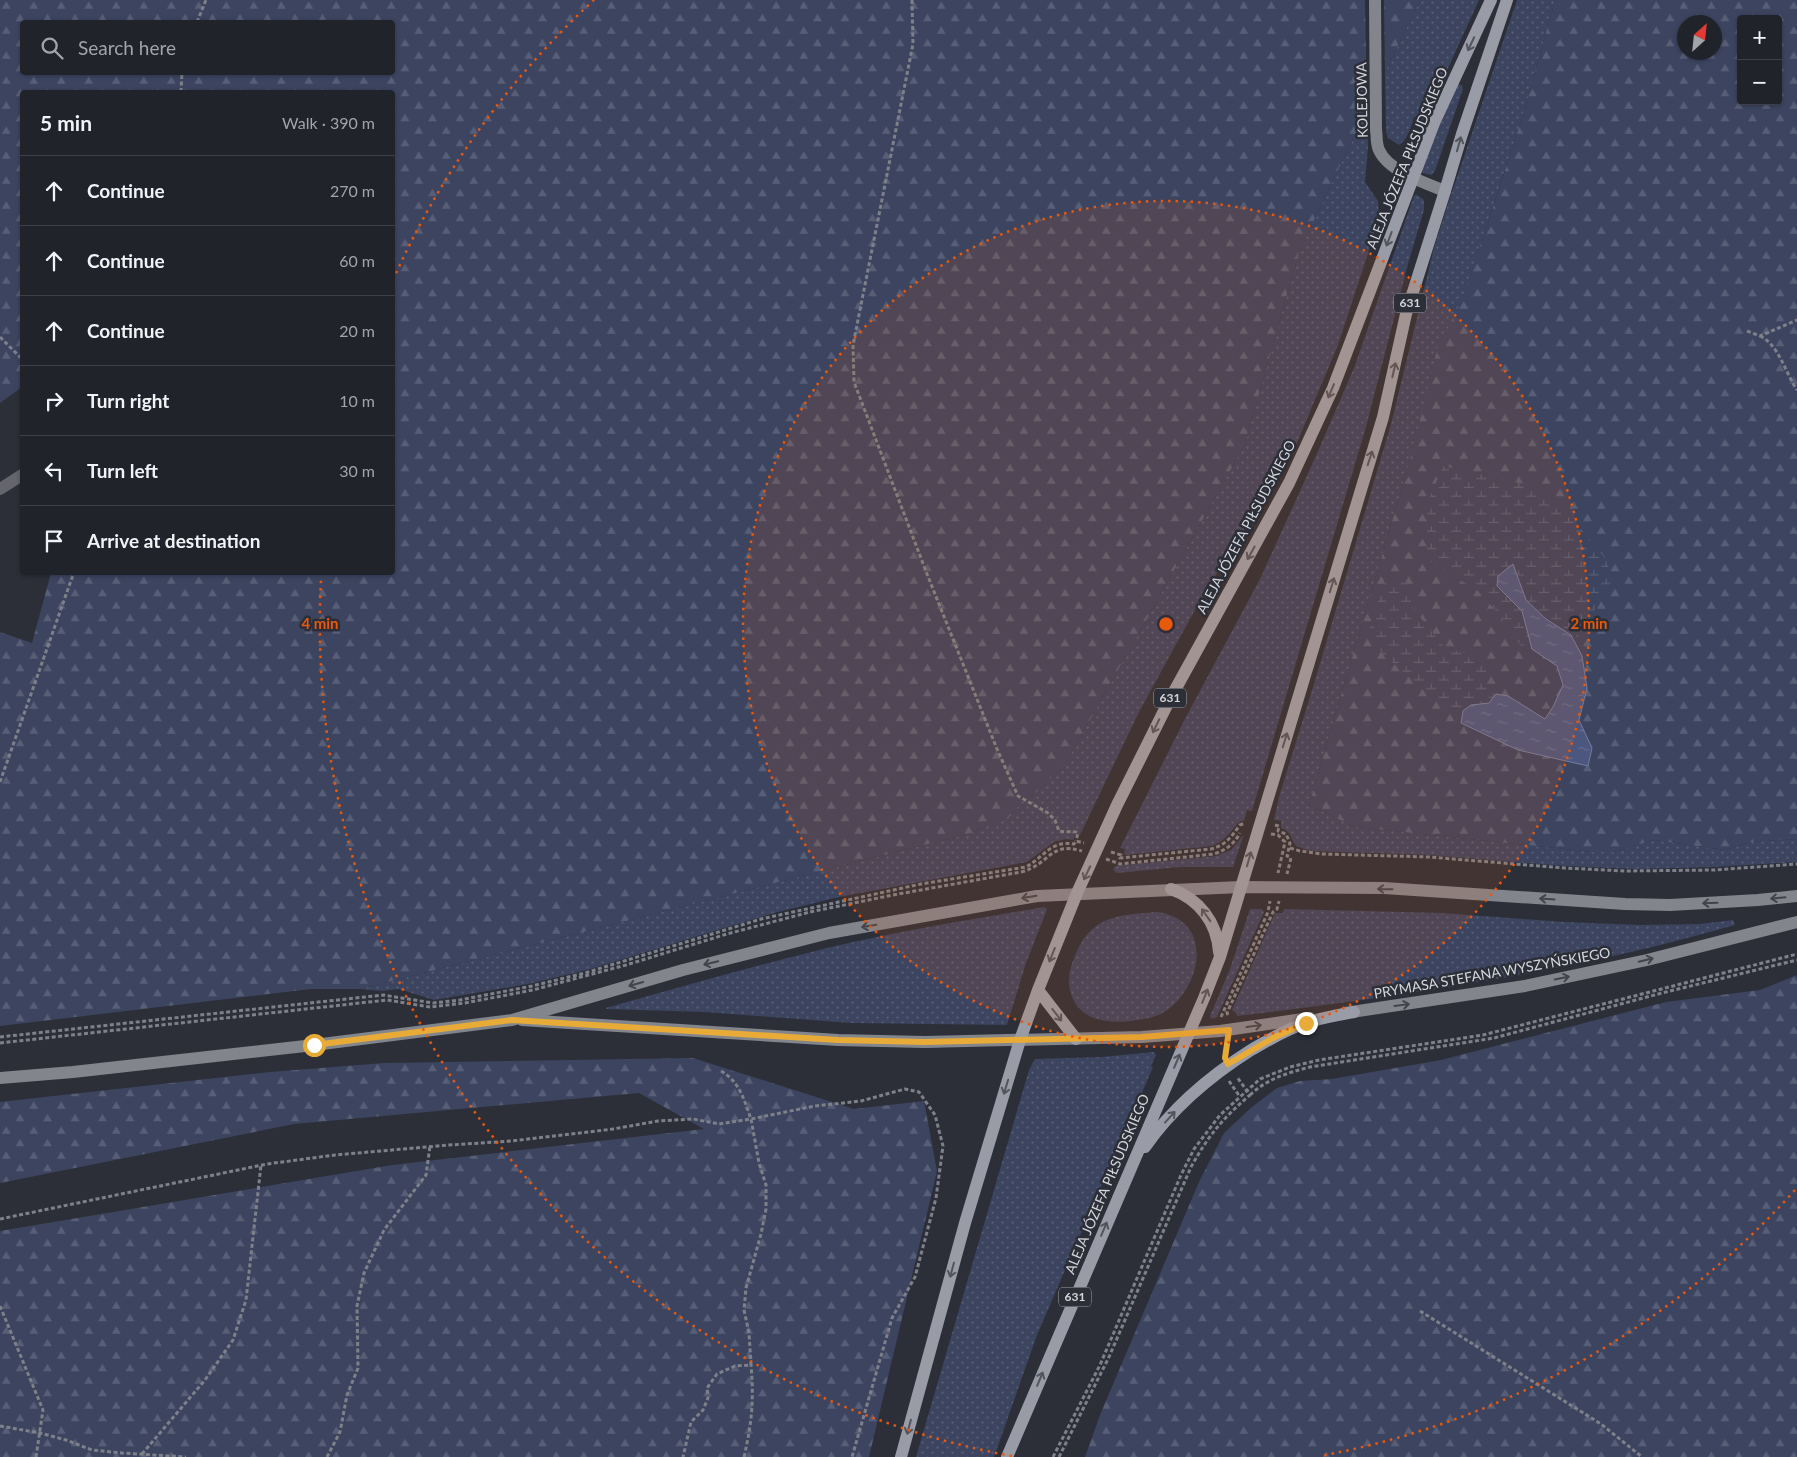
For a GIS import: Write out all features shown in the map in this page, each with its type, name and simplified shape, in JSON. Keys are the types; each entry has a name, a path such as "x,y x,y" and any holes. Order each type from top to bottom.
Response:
{"main road":[{"name":"KOLEJOWA","path":"1375,0 1376,130 1378,149 1392,166 1445,191"},
{"name":"ALEJA JÓZEFA PIŁSUDSKIEGO","path":"1077,893 1170,699 1289,483 1333,388 1434,123 1492,0"},
{"name":"631","path":"1188,1034 1220,957 1383,417 1406,314 1506,0"},
{"path":"0,1078 73,1072 285,1048 512,1020 683,970 829,933 1037,896 1241,887 1437,891 1625,904 1718,903 1797,896"},
{"path":"1171,890 1193,901 1209,917 1217,936 1220,957"},
{"name":"631","path":"901,1457 965,1223 1020,1040 1077,893"},
{"name":"PRYMASA STEFANA WYSZYŃSKIEGO","path":"1188,1034 1229,1030 1483,993 1599,971 1797,922"},
{"path":"1038,990 1076,1039"},
{"path":"1130,1170 1149,1140 1171,1116 1203,1084 1228,1064 1290,1029 1354,1012"},
{"path":"512,1020 838,1040 925,1042 1076,1039 1188,1034"},
{"name":"ALEJA JÓZEFA PIŁSUDSKIEGO","path":"1006,1457 1188,1034"}],"street":[{"path":"0,489 20,476"}],"path":[{"path":"199,20 206,0"},
{"path":"0,1037 383,995 433,1003 460,1000 585,973 780,915 921,884 1026,867 1060,843 1074,844 1078,833 1059,831 1055,820 1048,812 1018,796 997,749 931,583 854,382 853,345 913,44 912,0"},
{"path":"181,90 182,75"},
{"path":"1760,336 1797,320"},
{"path":"1747,331 1760,336 1772,344 1789,379 1797,390"},
{"path":"0,337 20,356"},
{"path":"0,782 73,575"},
{"path":"1076,841 1121,855 1120,858 1211,849 1228,841 1240,825 1245,824 1247,819 1279,826 1278,831 1286,834 1290,848 1287,856 1291,858 1277,909 1273,912 1227,1013 1230,1019 1229,1030"},
{"path":"1290,848 1322,854 1429,857 1625,871 1714,870 1797,864"},
{"path":"1053,1457 1100,1365 1181,1175 1194,1149 1220,1116 1260,1079 1290,1066 1319,1060 1483,1035 1797,954"},
{"path":"1059,1457 1109,1357 1191,1167 1204,1142 1250,1095 1269,1080 1310,1067 1494,1038 1662,993 1797,960"},
{"path":"0,1043 388,1000 406,1003"},
{"path":"1228,1064 1250,1095"},
{"path":"720,1072 729,1076 741,1089 751,1120 759,1163 766,1185 766,1209 746,1288 744,1310 749,1333 754,1394 751,1425 744,1457"},
{"path":"0,1218 261,1165 335,1155 512,1141 613,1129 658,1121 693,1119 718,1124 751,1120 815,1106 861,1101 905,1089 919,1092 935,1115 943,1146 936,1198 924,1250 915,1277 892,1318 852,1457"},
{"path":"327,1457 340,1432 347,1395 358,1368 357,1306 364,1273 384,1230 426,1175 430,1146"},
{"path":"142,1454 205,1380 233,1340 246,1300 261,1165"},
{"path":"0,1306 43,1410 36,1457"},
{"path":"1420,1311 1601,1424 1642,1457"},
{"path":"683,1457 690,1422 703,1410 708,1398 707,1388 717,1374 735,1366 751,1364"},
{"path":"0,1426 40,1433 92,1450 186,1457"}],"green space":[{"path":"0,0 1365,0 1367,109 1299,252 1245,444 1064,766 1032,796 1021,801 1013,815 971,833 360,989 311,989 0,1026 0,632 32,643 50,575 395,575 395,90 20,90 20,388 0,403"},
{"path":"1384,0 1420,0 1385,72"},
{"path":"1420,0 1479,0 1424,121 1414,117 1407,136 1399,145 1388,138 1386,132 1385,72"},
{"path":"1517,0 1555,0 1523,115 1412,453 1309,805 1355,827 1593,852 1612,852 1654,840 1726,850 1750,842 1797,839 1797,862 1635,869 1564,866 1429,855 1309,851 1296,846 1289,833 1281,828 1281,821 1274,820 1279,797 1391,424 1434,248"},
{"path":"1555,0 1797,0 1797,839 1750,842 1726,850 1654,840 1612,852 1593,852 1355,827 1309,805 1412,453 1438,346 1460,305 1523,115"},
{"path":"1457,84 1462,85 1463,89 1435,171 1431,175 1423,173 1422,170 1441,119"},
{"path":"1367,109 1368,148 1365,182 1378,201 1379,220 1338,345 1296,445 1280,477 1229,553 1196,608 1139,712 1080,835 1076,834 1073,840 1066,839 1054,842 1027,862 839,897 774,913 587,970 528,984 434,1000 399,989 382,991 360,989 971,833 1013,814 1021,801 1032,796 1064,766 1245,444 1299,252"},
{"path":"1416,194 1424,200 1424,210 1408,264 1366,427 1252,811 1247,810 1244,821 1241,821 1222,841 1212,846 1126,855 1124,854 1125,849 1120,848 1187,715 1260,579 1315,458 1354,368"},
{"path":"1443,466 1528,485 1561,505 1605,558 1613,579 1575,642 1571,636 1532,607 1527,601 1513,564 1498,576 1497,586 1523,611 1532,649 1521,646 1495,610 1477,590 1434,565 1427,557 1427,504"},
{"path":"1397,576 1408,583 1412,607 1445,648 1465,653 1486,663 1487,689 1496,694 1489,703 1471,705 1463,710 1461,723 1383,654 1368,633 1385,580"},
{"path":"1244,834 1233,867 1180,867 1117,873 1113,870 1115,866 1216,856 1231,850"},
{"path":"1044,907 1047,909 1026,963 1007,1025 852,1023 705,1012 606,1009 791,957 853,942"},
{"path":"1250,909 1262,909 1264,912 1217,1017 1212,1019 1210,1016 1230,969"},
{"path":"1284,909 1443,913 1564,922 1641,925 1700,924 1733,920 1735,925 1674,942 1488,981 1237,1016 1232,1010 1275,913 1283,913"},
{"path":"1157,912 1174,917 1187,926 1194,938 1197,952 1195,966 1190,981 1182,995 1171,1007 1158,1015 1132,1021 1100,1020 1083,1012 1076,1005 1072,996 1069,980 1072,963 1084,939 1101,923 1110,919 1132,914"},
{"path":"1797,975 1797,1457 1085,1457 1100,1415 1199,1182 1224,1133 1252,1107 1277,1088 1300,1081 1332,1079 1441,1060 1666,1002 1760,990"},
{"path":"1154,1052 1156,1055 1151,1066 1153,1067 1037,1335 994,1457 916,1457 1029,1070 1035,1059 1102,1057"},
{"path":"693,1058 854,1109 924,1101 937,1171 869,1457 0,1457 0,1231 392,1165 704,1129 639,1093 294,1124 0,1183 0,1102 270,1072 384,1063"}],"water":[{"path":"1513,564 1526,600 1546,619 1571,635 1582,656 1587,688 1579,720 1592,748 1588,766 1518,750 1461,723 1463,711 1471,705 1489,703 1496,694 1508,696 1545,719 1563,685 1557,666 1532,649 1522,611 1497,586 1498,576"}],"route":[{"path":"314,1045 512,1020 838,1040 925,1042 1142,1037 1229,1030 1225,1058 1228,1064 1290,1029 1306,1023"}]}
